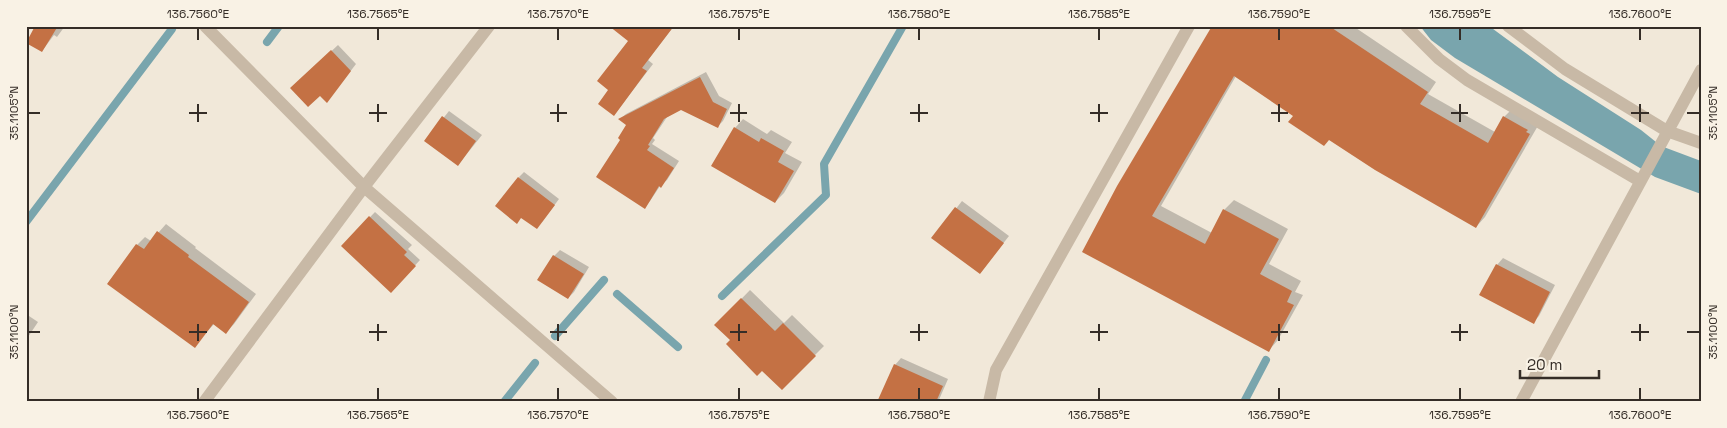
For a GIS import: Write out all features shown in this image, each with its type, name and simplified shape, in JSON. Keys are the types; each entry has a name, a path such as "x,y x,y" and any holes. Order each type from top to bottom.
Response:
{"street":[{"path":"206,26 364,187 612,402"},
{"path":"204,402 364,187 489,26"},
{"path":"989,402 996,370 1189,26"},
{"path":"1406,26 1439,59 1467,80 1640,181"},
{"path":"1508,26 1565,69 1666,135 1701,143"},
{"path":"1520,402 1701,70"}],"water":[{"path":"1420,26 1489,26 1558,77 1641,130 1661,146 1701,161 1701,194 1655,177 1455,58 1431,40"}],"building":[{"path":"35,26 58,26 42,52 26,43"},
{"path":"609,26 674,26 642,68 647,71 614,116 598,104 608,90 597,81 628,41"},
{"path":"1212,26 1329,26 1428,92 1420,104 1488,143 1503,116 1528,130 1526,132 1530,134 1476,228 1375,170 1329,140 1324,146 1288,122 1293,116 1234,76 1152,216 1205,244 1223,209 1279,239 1260,274 1292,291 1287,302 1294,305 1269,352 1082,252 1117,186"},
{"path":"331,50 351,71 327,103 320,96 308,107 290,88"},
{"path":"700,77 713,102 727,109 718,128 681,110 664,119 648,145 650,146 647,150 674,168 661,188 659,186 645,209 596,177 620,140 618,138 626,125 618,119"},
{"path":"442,116 476,141 458,166 424,141"},
{"path":"734,127 759,142 761,138 784,151 778,162 794,171 775,203 711,166"},
{"path":"518,177 555,205 537,229 521,218 517,224 495,206"},
{"path":"955,207 1004,243 980,274 931,238"},
{"path":"369,216 407,252 404,255 416,266 391,293 341,246"},
{"path":"157,231 189,255 188,257 249,302 226,334 213,324 195,348 107,284 136,244 144,249"},
{"path":"553,255 584,274 568,299 537,280"},
{"path":"1496,264 1550,292 1534,324 1479,295"},
{"path":"741,298 775,331 783,323 816,356 782,390 762,371 757,376 726,344 730,340 714,325"},
{"path":"894,364 943,386 936,402 877,402"}],"waterway":[{"path":"267,42 279,26"},
{"path":"722,296 826,195 824,164 903,26"},
{"path":"26,222 172,29"},
{"path":"555,336 604,280"},
{"path":"617,294 678,347"},
{"path":"1244,402 1266,360"},
{"path":"504,402 535,363"}]}
